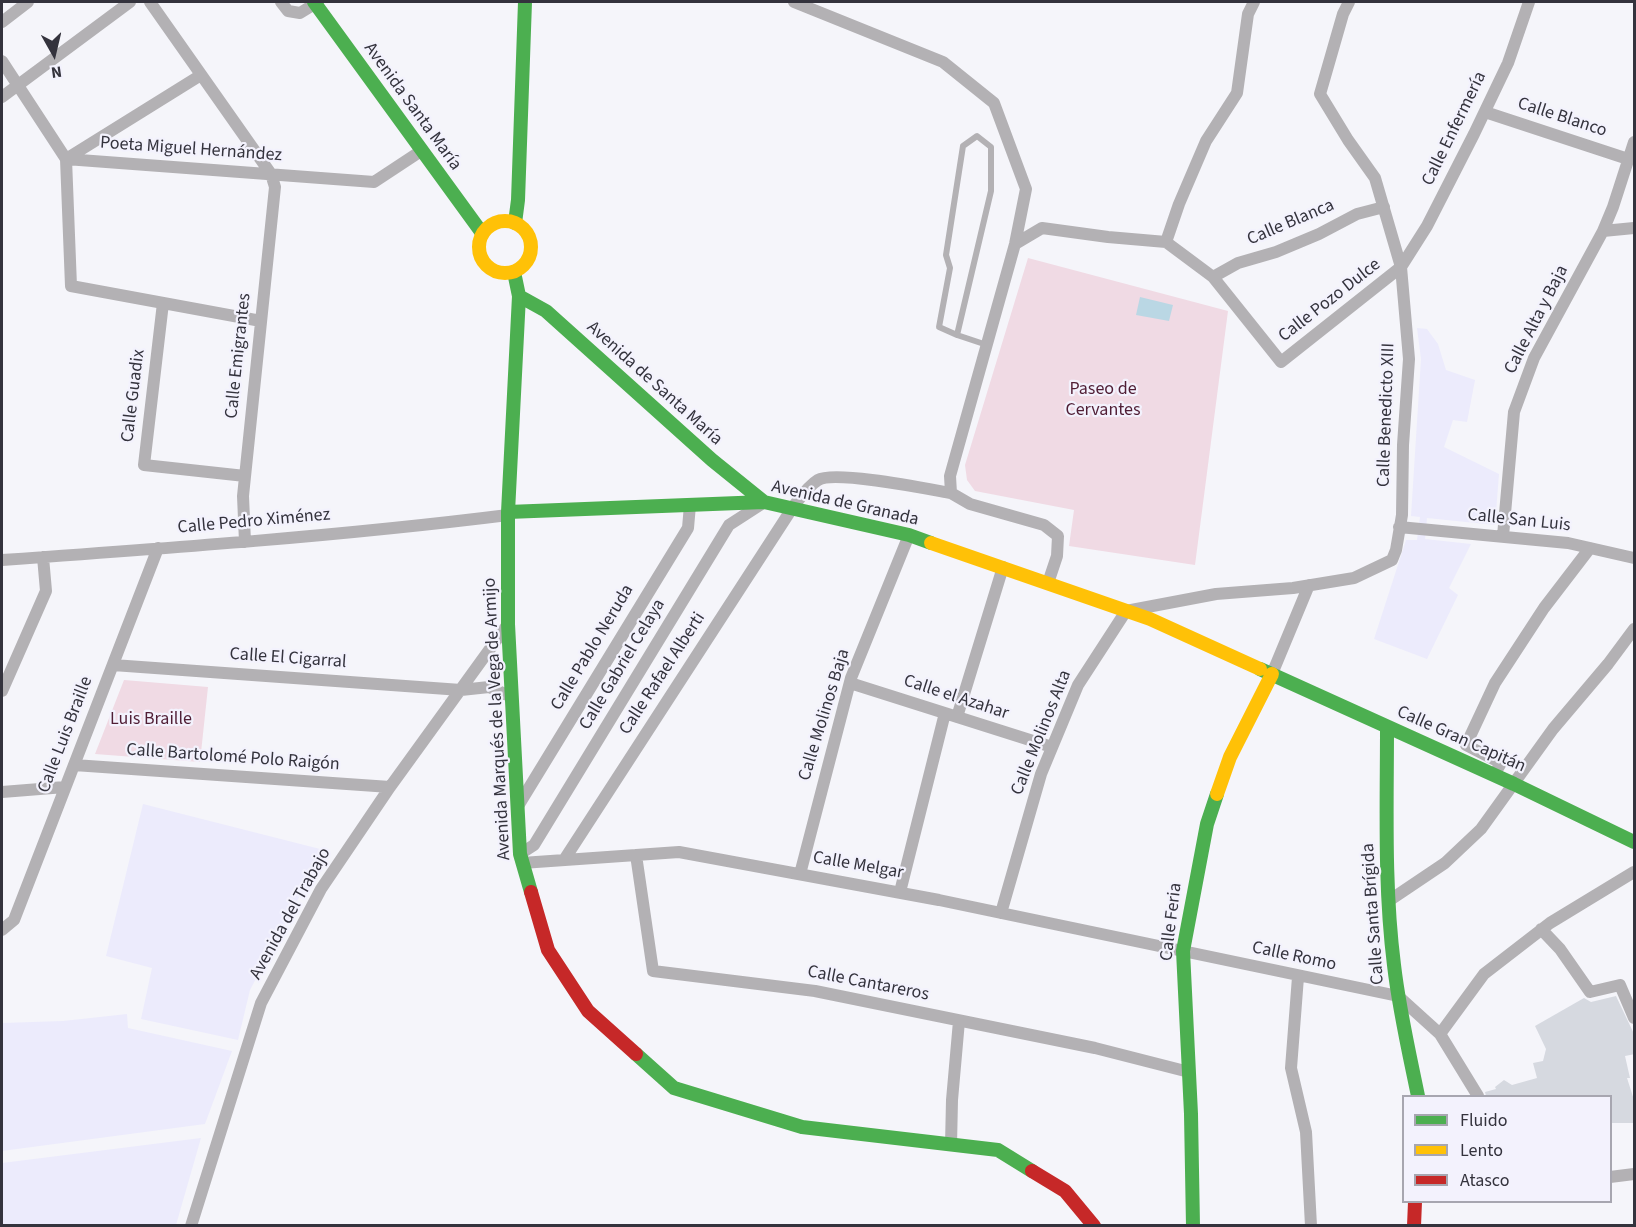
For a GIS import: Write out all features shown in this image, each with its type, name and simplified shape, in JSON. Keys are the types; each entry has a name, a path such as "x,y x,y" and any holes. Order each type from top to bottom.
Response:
{"street":[{"path":"2,22 28,2"},
{"path":"2,97 130,2"},
{"path":"150,2 271,174"},
{"path":"281,2 288,11 300,13 316,2"},
{"name":"Avenida Santa María","path":"316,2 482,233"},
{"path":"515,223 518,200 525,2"},
{"path":"794,2 943,62 994,103 1026,189 1015,244 950,476 951,493 970,504 1044,525 1058,536 1057,556 1048,582"},
{"path":"1166,242 1179,204 1206,141 1237,93 1246,8 1254,2"},
{"name":"Calle Benedicto XIII","path":"1309,585 1354,579 1392,560 1402,515 1403,445 1409,359 1401,267 1375,178 1320,94 1343,14 1349,2"},
{"name":"Calle Enfermería","path":"1401,267 1426,226 1485,112 1508,63 1529,2"},
{"path":"2,61 66,159 71,286 261,321"},
{"path":"66,159 201,75"},
{"name":"Calle Blanco","path":"1485,112 1628,159"},
{"name":"Calle Alta y Baja","path":"1503,537 1514,412 1534,358 1603,231 1635,142"},
{"name":"Poeta Miguel Hernández","path":"66,159 374,182 421,151"},
{"name":"Calle Emigrantes","path":"245,542 243,496 275,187 271,174"},
{"name":"Calle Blanca","path":"1213,277 1238,264 1276,252 1319,234 1357,214 1384,207"},
{"path":"502,221 515,223 525,230 530,240 531,251 527,262 514,272 498,273 487,267 480,257 478,245 482,233 490,224 502,221"},
{"path":"1015,244 1042,228 1166,242 1213,277"},
{"path":"1603,231 1635,228"},
{"name":"Calle Pozo Dulce","path":"1213,277 1281,362 1401,267"},
{"name":"Avenida Marqués de la Vega de Armijo","path":"514,272 519,296 508,513 508,624 521,859 548,950 588,1011 674,1088 802,1126 998,1150 1065,1191 1094,1226"},
{"name":"Avenida de Santa María","path":"519,296 546,311 712,460 764,502"},
{"name":"Calle Guadix","path":"164,303 144,465 245,476"},
{"name":"Calle Rafael Alberti","path":"564,860 793,507 809,488 819,479 828,477 853,478 951,493"},
{"name":"Avenida de Granada","path":"508,513 764,502 909,535 1126,610"},
{"name":"Calle Gabriel Celaya","path":"521,859 534,845 729,525 764,502"},
{"name":"Calle Pablo Neruda","path":"518,806 688,528 690,505"},
{"name":"Calle Pedro Ximénez","path":"2,560 245,542 424,525 508,513"},
{"name":"Calle San Luis","path":"1399,527 1568,543 1635,558"},
{"name":"Calle Molinos Baja","path":"800,874 850,683 909,535"},
{"name":"Calle Luis Braille","path":"2,930 14,920 158,548"},
{"path":"1494,775 1501,763 1466,745 1495,683 1544,608 1590,548"},
{"path":"2,691 46,591 43,557"},
{"path":"900,892 951,715 1003,567"},
{"path":"1126,610 1216,594 1309,585 1272,674"},
{"name":"Calle Gran Capitán","path":"1126,610 1514,784 1635,842"},
{"name":"Calle Molinos Alta","path":"1001,912 1041,774 1052,747 1078,685 1126,610"},
{"name":"Avenida del Trabajo","path":"191,1226 261,1003 321,889 390,787 508,624"},
{"path":"1390,900 1445,862 1481,830 1553,729 1635,629"},
{"name":"Calle El Cigarral","path":"113,665 461,690 489,687 512,697"},
{"name":"Calle Feria","path":"1193,1226 1183,951 1186,923 1207,824 1230,757 1272,674"},
{"name":"Calle el Azahar","path":"850,683 1052,747"},
{"name":"Calle Santa Brígida","path":"1387,727 1387,832 1398,996 1419,1095"},
{"name":"Calle Bartolomé Polo Raigón","path":"74,765 390,787"},
{"path":"2,792 65,787"},
{"name":"Calle Melgar","path":"521,859 564,860 679,852 900,892 1183,951"},
{"name":"Calle Cantareros","path":"636,855 653,971 815,991 1095,1048 1189,1072"},
{"path":"1440,1034 1484,974 1541,930 1635,872"},
{"path":"1541,930 1560,949 1590,992 1620,986 1635,1018"},
{"name":"Calle Romo","path":"1183,951 1298,977 1398,996"},
{"path":"1298,977 1291,1068 1306,1132 1311,1226"},
{"path":"1398,996 1440,1034 1477,1095"},
{"path":"951,1145 952,1100 959,1021"},
{"path":"1612,1178 1635,1174"},
{"path":"1414,1226 1415,1203"}],"lane":[{"path":"957,335 991,191 991,147 977,136 963,146 946,255 950,268 939,327 957,335 987,345"}],"shaded area":[{"path":"1140,297 1173,305 1169,321 1136,315"},
{"path":"1417,328 1427,329 1438,344 1446,370 1475,380 1467,422 1453,420 1444,447 1499,474 1495,525 1427,518 1425,539 1471,544 1449,588 1458,595 1427,659 1374,639 1406,540 1417,540 1420,517 1411,516 1421,359"},
{"path":"143,804 324,850 250,990 238,1040 141,1019 152,968 106,956"},
{"path":"127,1014 128,1028 232,1051 205,1124 2,1151 2,1023 63,1021"},
{"path":"201,1138 176,1225 2,1225 2,1163"}],"green space":[{"name":"Paseo de Cervantes","path":"1028,258 1228,311 1195,565 1069,546 1074,510 975,491 967,480 965,465"},
{"name":"Luis Braille","path":"124,680 208,687 200,762 95,754"}],"building":[{"path":"1616,996 1635,1036 1635,1054 1625,1056 1630,1078 1627,1078 1634,1100 1634,1123 1612,1123 1612,1095 1486,1095 1485,1092 1496,1089 1495,1087 1504,1080 1512,1085 1537,1078 1533,1063 1543,1061 1546,1049 1535,1026 1584,998 1591,1002"}],"traffic: fast":[{"path":"314,2 482,233"},
{"path":"515,223 518,200 525,2"},
{"path":"514,272 519,296 508,512 508,624 520,854 531,892"},
{"path":"519,296 546,311 712,460 764,502"},
{"path":"508,512 764,502 909,535 931,543"},
{"path":"1260,669 1514,784 1634,842"},
{"path":"1387,727 1387,846 1391,935 1404,1031 1418,1095"},
{"path":"1193,1226 1191,1114 1183,951 1207,824 1217,794"},
{"path":"636,1054 674,1088 802,1127 998,1150 1032,1171"}],"traffic: slow":[{"path":"500,221 510,221 524,228 531,247 524,266 510,273 500,273 490,269 483,262 479,252 479,242 483,232 490,225 500,221"},
{"path":"931,543 1150,619 1260,669"},
{"path":"1217,794 1230,757 1272,674"}],"traffic: jam":[{"path":"531,892 548,950 588,1011 636,1054"},
{"path":"1032,1171 1065,1191 1094,1226"},
{"path":"1414,1226 1415,1203"}]}
